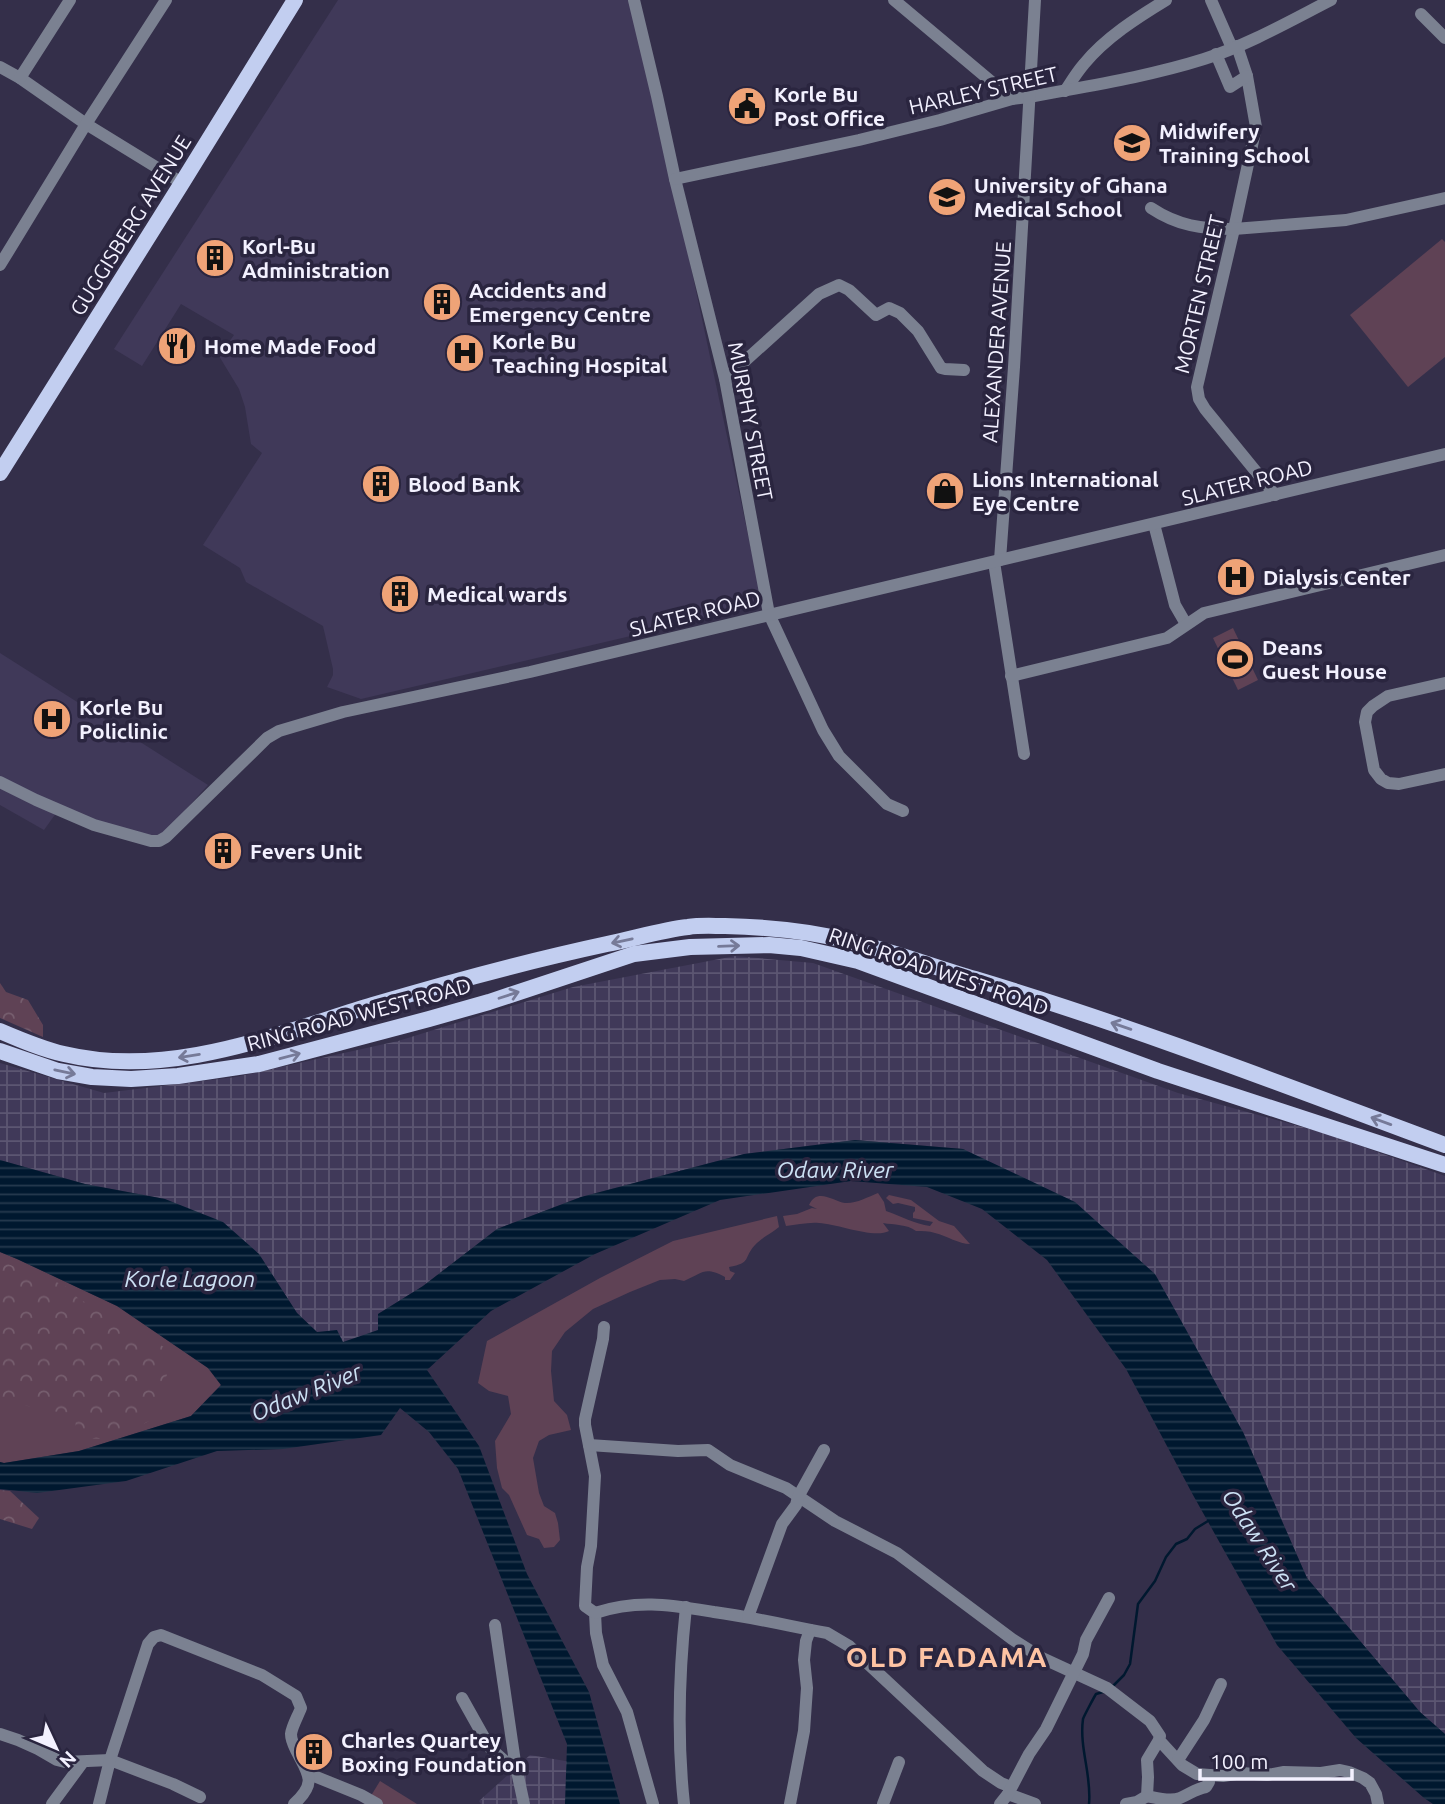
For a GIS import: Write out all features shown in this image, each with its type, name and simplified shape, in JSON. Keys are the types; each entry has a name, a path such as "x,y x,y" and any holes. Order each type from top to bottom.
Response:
{"main road":[{"name":"GUGGISBERG AVENUE","path":"0,473 295,0"},
{"name":"RING ROAD WEST ROAD","path":"0,1031 45,1049 98,1060 138,1061 190,1056 253,1042 499,970 689,927 727,926 814,933 854,942 1051,1002 1167,1041 1445,1145"},
{"name":"RING ROAD WEST ROAD","path":"0,1051 58,1071 92,1077 131,1079 178,1076 258,1064 429,1019 634,954 690,947 769,945 801,948 858,961 1158,1071 1445,1165"},
{"path":"1158,1071 1165,1058 1167,1041"}],"street":[{"path":"20,78 70,0"},
{"path":"0,265 166,0"},
{"name":"MURPHY STREET","path":"634,0 725,379 769,614 823,730 839,756 887,804 903,811"},
{"path":"894,0 1012,99"},
{"name":"ALEXANDER AVENUE","path":"1024,754 997,561 1014,367 1035,0"},
{"path":"1065,91 1085,62 1145,13 1166,0"},
{"name":"MORTEN STREET","path":"1211,0 1247,76 1256,127 1196,387 1205,409 1275,495"},
{"name":"HARLEY STREET","path":"675,179 913,127 1012,99 1134,77 1235,47 1331,0"},
{"path":"1421,13 1445,38"},
{"path":"1216,54 1230,87 1247,76"},
{"path":"0,67 183,183"},
{"path":"1151,208 1168,219 1189,225 1234,229 1346,220 1445,198"},
{"path":"725,379 819,294 839,285 849,289 876,315 889,308 900,313 918,331 941,368 964,370"},
{"name":"SLATER ROAD","path":"0,782 94,825 159,841 267,738 279,731 343,712 516,676 1445,454"},
{"path":"1154,524 1175,605 1186,624"},
{"path":"1011,676 1167,638 1204,613 1445,555"},
{"path":"1445,683 1388,696 1367,712 1364,722 1374,769 1381,779 1399,784 1445,774"},
{"path":"604,1327 586,1419 593,1446 594,1476 585,1606 595,1614 603,1665 627,1712 653,1804"},
{"path":"593,1446 708,1450 730,1465 786,1488 835,1521 897,1553 1013,1639 1042,1658 1107,1688 1150,1721 1160,1736 1147,1760 1147,1796"},
{"path":"748,1617 782,1524 796,1505 824,1450"},
{"path":"1006,1795 1046,1729 1083,1654 1086,1640 1109,1598"},
{"path":"595,1614 615,1607 659,1603 827,1633 849,1646 974,1763 1001,1783 1006,1795 1034,1804"},
{"path":"684,1804 680,1675 686,1607"},
{"path":"495,1625 524,1804"},
{"path":"790,1804 804,1731 807,1688 804,1660 810,1630"},
{"path":"99,1804 110,1760 148,1644 154,1637 161,1635 262,1675 296,1696 301,1708 291,1735 309,1774 309,1782 302,1796 294,1804"},
{"path":"1178,1760 1204,1720 1221,1684"},
{"path":"462,1698 490,1748 517,1772"},
{"path":"0,1734 65,1762 110,1760 200,1797"},
{"path":"1159,1740 1182,1765 1197,1774 1267,1775 1340,1770 1370,1783 1378,1804"},
{"path":"52,1804 83,1762"},
{"path":"883,1804 899,1762"},
{"path":"309,1774 377,1804"},
{"path":"1126,1804 1147,1796 1175,1802 1194,1790 1206,1787 1209,1775"}],"shaded area":[{"name":"Korle Bu Teaching Hospital","path":"338,0 634,0 763,605 361,699 327,687 333,669 323,626 246,582 240,568 203,545 262,453 251,444 239,389 219,356 234,335 181,304 142,366 114,349"},
{"name":"Korle Bu Policlinic","path":"0,653 208,785 161,837 98,828 59,809 44,830 0,805"},
{"path":"735,956 813,963 1178,1093 1324,1133 1445,1176 1445,1734 1420,1712 1307,1578 1243,1432 964,1149 855,1140 744,1154 581,1197 497,1229 423,1286 378,1314 379,1330 343,1343 317,1332 297,1313 259,1254 165,1199 85,1184 0,1160 0,1063 104,1093 236,1077 398,1041 573,987"},
{"path":"530,1755 571,1762 567,1804 481,1804 479,1801"}],"green space":[{"path":"1442,239 1445,242 1445,357 1408,387 1350,315"},
{"name":"Deans Guest House","path":"1233,628 1258,680 1238,690 1213,638"},
{"path":"0,983 6,992 28,1000 43,1025 43,1037 0,1018"},
{"path":"878,1193 886,1211 930,1226 933,1222 913,1218 915,1207 893,1204 886,1198 889,1195 911,1200 939,1221 954,1226 970,1244 933,1232 883,1223 889,1231 865,1232 819,1223 786,1226 783,1216 817,1209 809,1205 816,1197 825,1196 849,1203"},
{"path":"777,1216 779,1227 757,1242 744,1262 729,1267 730,1271 735,1273 730,1280 708,1271 684,1281 660,1280 593,1309 565,1332 552,1351 551,1371 554,1401 567,1415 571,1430 549,1435 539,1441 533,1458 544,1506 555,1513 558,1523 560,1540 554,1547 544,1548 539,1539 527,1535 509,1495 502,1488 495,1441 511,1414 508,1396 489,1391 478,1383 487,1341 673,1241"},
{"path":"0,1252 117,1306 208,1368 221,1385 191,1416 79,1451 0,1462"},
{"path":"0,1261 64,1285 80,1300 109,1312 156,1343 175,1352 151,1420 109,1439 75,1438 76,1413 47,1411 0,1399"},
{"path":"0,1490 10,1491 39,1518 32,1529 0,1519"},
{"path":"380,1781 417,1804 366,1804"}],"water":[{"path":"855,1140 963,1149 1075,1202 1155,1274 1243,1432 1307,1578 1420,1712 1445,1734 1445,1804 1433,1804 1424,1798 1356,1738 1277,1645 1126,1369 1047,1260 982,1209 927,1187 851,1181 720,1200 595,1254 491,1311 427,1370 479,1446 527,1574 589,1692 620,1804 565,1804 567,1744 458,1469 429,1432 400,1408 381,1435 283,1449 217,1451 126,1481 37,1493 0,1489 0,1462 79,1451 191,1416 221,1385 208,1368 117,1306 0,1252 0,1160 85,1184 165,1199 223,1222 259,1254 297,1313 317,1332 337,1330 343,1342 378,1330 378,1314 423,1286 497,1229 581,1197 744,1154"}],"waterway":[{"path":"1111,1688 1124,1675 1130,1664 1138,1604 1176,1544 1187,1539 1195,1529 1208,1521"},
{"path":"1089,1804 1083,1719 1096,1694 1103,1692"}],"place":[{"name":"Korle Bu Post Office","path":"747,106"},
{"name":"Midwifery Training School","path":"1132,143"},
{"name":"University of Ghana Medical School","path":"947,197"},
{"name":"Korl-Bu Administration","path":"215,258"},
{"name":"Accidents and Emergency Centre","path":"442,302"},
{"name":"Home Made Food","path":"177,346"},
{"name":"Korle Bu Teaching Hospital","path":"465,353"},
{"name":"Blood Bank","path":"381,484"},
{"name":"Lions International Eye Centre","path":"945,491"},
{"name":"Dialysis Center","path":"1236,577"},
{"name":"Medical wards","path":"400,594"},
{"name":"Deans Guest House","path":"1235,659"},
{"name":"Korle Bu Policlinic","path":"52,719"},
{"name":"Fevers Unit","path":"223,851"},
{"name":"Charles Quartey Boxing Foundation","path":"314,1752"}],"district":[{"name":"OLD FADAMA","path":"947,1656"}],"water label":[{"name":"Odaw River","path":"835,1169"},
{"name":"Korle Lagoon","path":"190,1278"},
{"name":"Odaw River","path":"306,1392"},
{"name":"Odaw River","path":"1260,1540"}]}
